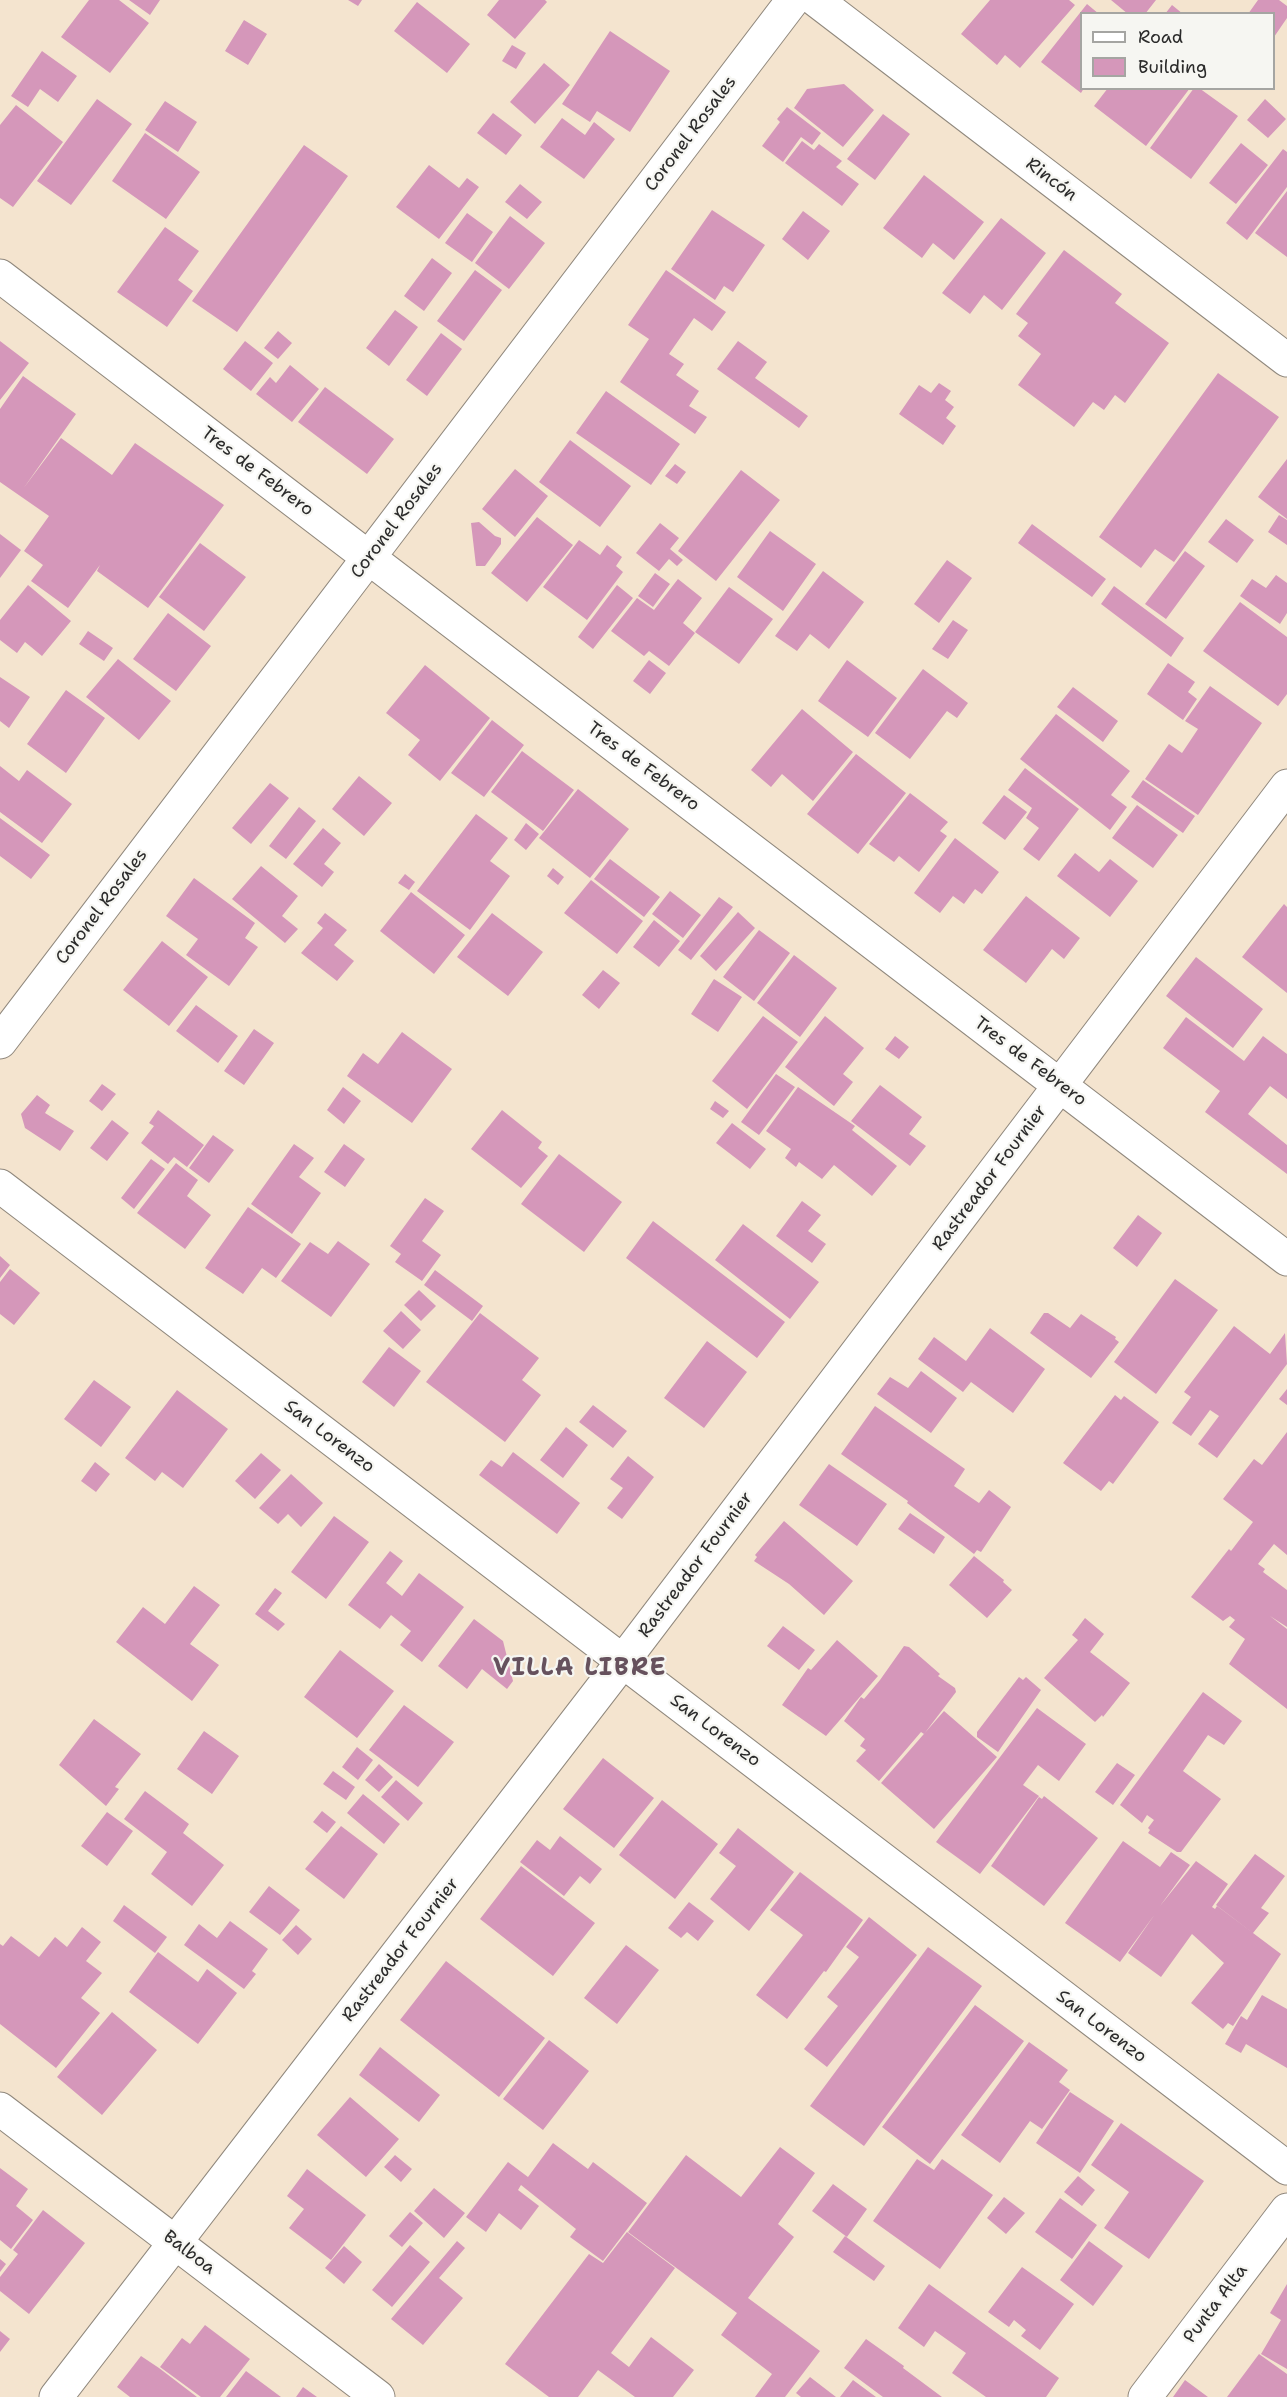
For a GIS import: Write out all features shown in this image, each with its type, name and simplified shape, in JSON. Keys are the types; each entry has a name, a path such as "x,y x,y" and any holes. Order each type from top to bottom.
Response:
{"street":[{"name":"Coronel Rosales","path":"0,1041 793,0"},
{"name":"Rincón","path":"816,0 1287,360"},
{"name":"Tres de Febrero","path":"0,276 1287,1258"},
{"name":"Rastreador Fournier","path":"56,2397 623,1661 1287,786"},
{"name":"San Lorenzo","path":"0,1186 1287,2168"},
{"name":"Balboa","path":"0,2109 378,2397"},
{"name":"Punta Alta","path":"1145,2397 1287,2210"}],"building":[{"path":"89,0 119,0 149,23 110,73 61,37"},
{"path":"129,0 160,0 150,15"},
{"path":"348,0 362,0 358,6"},
{"path":"499,0 545,0 547,2 515,39 487,15"},
{"path":"990,0 1069,0 1075,5 1020,68 1005,55 997,65 961,34"},
{"path":"1111,0 1156,0 1147,12 1126,12"},
{"path":"1258,0 1279,0 1287,6 1287,18 1275,36 1275,12 1249,12"},
{"path":"417,2 470,44 447,73 394,31"},
{"path":"1087,4 1097,12 1081,12"},
{"path":"1172,5 1181,12 1167,12"},
{"path":"1080,13 1080,90 1083,90 1081,93 1041,62"},
{"path":"244,20 267,34 248,65 225,51"},
{"path":"610,31 670,71 630,132 597,111 590,122 562,104"},
{"path":"512,45 526,53 516,69 502,61"},
{"path":"42,51 77,76 58,102 40,89 28,107 11,96"},
{"path":"544,63 570,85 535,124 510,102"},
{"path":"844,84 874,110 843,147 794,108 807,89"},
{"path":"1106,90 1188,90 1146,146 1094,106"},
{"path":"1193,90 1202,90 1238,116 1191,179 1150,148"},
{"path":"97,99 132,124 71,205 37,181"},
{"path":"1265,99 1286,119 1268,138 1247,120"},
{"path":"165,101 197,122 178,152 145,130"},
{"path":"16,105 63,142 13,207 0,198 0,125"},
{"path":"787,107 821,133 812,145 801,137 783,162 762,146 780,122 777,119"},
{"path":"493,113 522,135 506,155 477,133"},
{"path":"883,114 910,134 875,180 847,159"},
{"path":"562,118 585,135 594,122 615,139 584,179 540,147"},
{"path":"145,133 200,172 166,219 112,181"},
{"path":"802,141 814,150 819,144 842,161 836,167 859,184 842,206 785,163"},
{"path":"1241,143 1268,165 1236,204 1209,183"},
{"path":"304,145 348,176 237,332 192,301"},
{"path":"1283,149 1287,152 1287,187 1247,240 1226,223"},
{"path":"429,165 459,188 467,178 479,187 439,239 396,207"},
{"path":"924,175 984,222 954,260 933,243 922,258 883,228"},
{"path":"520,184 542,202 527,219 505,202"},
{"path":"1287,191 1287,257 1255,233"},
{"path":"712,210 765,245 733,292 724,286 715,300 671,269"},
{"path":"803,211 830,231 808,260 782,239"},
{"path":"467,213 493,232 472,262 445,243"},
{"path":"510,216 545,243 509,289 475,263"},
{"path":"1001,218 1046,253 1002,310 984,295 970,314 942,293"},
{"path":"165,227 199,251 178,280 193,291 167,327 117,292"},
{"path":"1064,250 1122,294 1115,303 1169,343 1125,403 1115,395 1104,410 1093,402 1074,427 1018,385 1041,354 1018,336 1028,323 1016,314"},
{"path":"432,258 452,273 424,311 404,296"},
{"path":"475,270 502,290 464,341 437,321"},
{"path":"666,270 726,312 712,331 694,318 669,354 684,364 676,375 699,391 689,406 707,417 695,434 620,382 649,339 628,325"},
{"path":"395,310 418,327 389,366 366,348"},
{"path":"278,331 292,343 278,359 264,348"},
{"path":"441,333 462,349 427,396 406,380"},
{"path":"0,341 29,363 0,400"},
{"path":"245,341 273,363 251,391 223,369"},
{"path":"738,341 767,362 755,378 808,416 799,428 717,369"},
{"path":"290,365 319,389 292,422 256,394 270,377 276,383"},
{"path":"1218,373 1279,417 1174,562 1155,549 1141,568 1099,537"},
{"path":"23,376 76,414 23,489 61,438 112,475 135,443 224,505 148,608 97,571 100,565 68,608 31,581 43,565 24,551 49,516 0,482 0,409"},
{"path":"939,383 951,391 945,400 954,407 946,418 956,426 943,445 899,414 919,385 931,393"},
{"path":"325,387 394,439 367,474 298,422"},
{"path":"606,391 680,444 651,485 576,433"},
{"path":"570,440 631,486 600,527 539,482"},
{"path":"1287,459 1287,519 1258,497"},
{"path":"675,464 686,472 677,484 665,476"},
{"path":"515,469 548,496 515,537 482,509"},
{"path":"741,470 780,500 716,581 678,551"},
{"path":"1279,515 1287,520 1287,545 1268,532"},
{"path":"537,517 573,545 527,602 491,573"},
{"path":"1226,519 1254,540 1237,563 1208,542"},
{"path":"479,522 495,536 501,538 501,544 485,566 476,566 471,523"},
{"path":"660,523 679,538 670,549 683,560 677,566 669,559 659,571 636,553"},
{"path":"1032,524 1106,579 1092,597 1018,543"},
{"path":"770,531 816,564 783,611 737,577"},
{"path":"0,534 21,550 0,578"},
{"path":"579,540 600,555 607,545 622,557 616,566 623,572 587,620 543,587"},
{"path":"200,543 246,577 204,631 159,597"},
{"path":"1185,551 1205,566 1166,619 1145,604"},
{"path":"947,560 972,578 939,623 914,604"},
{"path":"823,571 864,602 829,649 810,634 797,651 775,636"},
{"path":"655,573 670,584 653,607 638,596"},
{"path":"1276,575 1287,583 1287,613 1280,624 1240,596 1252,579 1266,588"},
{"path":"678,579 702,598 683,623 695,633 669,666 649,651 644,656 611,631 637,598 654,610"},
{"path":"28,585 71,621 42,656 25,642 17,653 0,640 0,620"},
{"path":"617,585 633,598 593,649 578,637"},
{"path":"1114,586 1184,638 1171,657 1101,604"},
{"path":"729,587 773,619 739,664 695,632"},
{"path":"1240,602 1287,637 1287,694 1278,706 1203,651"},
{"path":"168,613 211,646 176,691 133,659"},
{"path":"953,620 968,630 948,659 932,649"},
{"path":"88,631 113,648 104,661 79,644"},
{"path":"118,659 171,701 139,740 86,697"},
{"path":"649,660 666,673 650,694 633,681"},
{"path":"847,660 897,698 868,737 818,701"},
{"path":"1168,663 1195,682 1188,692 1197,699 1183,720 1147,694"},
{"path":"425,665 490,718 440,781 408,755 420,740 386,713"},
{"path":"923,669 968,703 957,718 947,711 910,759 875,733"},
{"path":"0,677 30,697 9,728 0,721"},
{"path":"1210,686 1262,723 1198,815 1145,779 1169,744 1182,753 1198,729 1185,721"},
{"path":"1073,687 1118,721 1103,742 1057,707"},
{"path":"66,690 105,718 66,773 27,744"},
{"path":"802,709 853,752 813,801 782,774 771,787 751,770"},
{"path":"1056,714 1130,771 1111,795 1127,807 1110,830 1020,759"},
{"path":"492,720 524,745 484,797 451,773"},
{"path":"522,751 574,790 543,831 491,792"},
{"path":"856,754 906,793 858,854 807,814"},
{"path":"0,766 19,781 27,770 72,804 42,843 0,812"},
{"path":"1025,768 1079,809 1039,861 1023,849 1039,828 1026,818 1032,808 1008,790"},
{"path":"359,776 392,803 364,836 332,809"},
{"path":"1143,780 1195,816 1183,833 1131,797"},
{"path":"270,783 289,798 251,844 232,828"},
{"path":"578,789 629,829 590,878 539,838"},
{"path":"910,793 948,822 940,831 947,836 919,872 899,856 894,862 869,844"},
{"path":"1004,795 1027,812 1005,840 982,823"},
{"path":"1137,805 1178,835 1153,868 1112,838"},
{"path":"299,807 316,821 286,859 269,846"},
{"path":"476,814 508,838 490,861 510,876 470,930 417,891"},
{"path":"0,818 50,855 31,879 0,856"},
{"path":"526,823 539,834 526,850 514,840"},
{"path":"323,828 341,843 324,864 334,872 322,887 293,864"},
{"path":"955,838 999,872 982,894 975,889 964,904 953,896 940,913 914,893"},
{"path":"1075,853 1099,872 1110,859 1138,881 1110,917 1057,876"},
{"path":"610,859 660,897 644,917 594,879"},
{"path":"261,866 298,896 282,916 298,929 285,943 232,899"},
{"path":"553,868 564,877 558,885 547,876"},
{"path":"405,874 415,882 409,890 398,883"},
{"path":"194,878 255,923 245,938 258,947 229,986 186,955 198,939 166,916"},
{"path":"591,880 643,921 617,954 564,913"},
{"path":"670,891 701,915 683,938 652,914"},
{"path":"411,892 465,935 434,974 380,931"},
{"path":"1026,896 1080,938 1064,959 1052,949 1026,983 983,950"},
{"path":"719,897 733,907 691,960 678,950"},
{"path":"1284,904 1287,907 1287,993 1242,957"},
{"path":"738,912 755,928 716,971 700,956"},
{"path":"325,913 347,930 334,945 354,961 337,981 301,953 323,928 317,923"},
{"path":"492,913 543,952 508,996 457,957"},
{"path":"654,920 680,941 659,967 633,947"},
{"path":"759,930 790,953 754,1001 723,977"},
{"path":"162,941 208,977 169,1026 123,990"},
{"path":"794,955 837,988 800,1037 757,1003"},
{"path":"1196,957 1263,1009 1233,1048 1166,996"},
{"path":"603,970 620,983 599,1009 582,995"},
{"path":"714,979 742,997 718,1032 691,1014"},
{"path":"196,1005 238,1036 218,1063 176,1031"},
{"path":"763,1016 798,1042 747,1109 712,1081"},
{"path":"825,1016 864,1048 843,1074 853,1082 834,1106 785,1067"},
{"path":"1186,1017 1244,1061 1263,1036 1287,1054 1287,1099 1270,1086 1248,1114 1287,1145 1287,1174 1205,1112 1220,1091 1163,1048"},
{"path":"254,1029 274,1043 244,1085 224,1071"},
{"path":"402,1032 452,1069 412,1123 347,1076 363,1053 378,1064"},
{"path":"895,1036 909,1047 899,1059 885,1049"},
{"path":"776,1074 795,1087 759,1135 741,1122"},
{"path":"102,1084 116,1094 102,1111 89,1101"},
{"path":"880,1085 922,1117 909,1134 926,1146 910,1166 851,1121"},
{"path":"343,1087 361,1101 344,1124 327,1110"},
{"path":"798,1087 855,1126 852,1130 897,1166 872,1196 834,1165 822,1179 799,1162 796,1167 785,1158 791,1149 766,1131"},
{"path":"37,1095 50,1105 45,1113 74,1131 60,1151 25,1128 21,1114"},
{"path":"715,1101 729,1111 723,1118 710,1109"},
{"path":"158,1110 204,1145 187,1167 174,1157 168,1164 141,1143 154,1126 149,1123"},
{"path":"502,1110 542,1142 538,1148 548,1156 521,1188 471,1149"},
{"path":"112,1120 129,1133 107,1161 90,1148"},
{"path":"732,1123 766,1149 750,1169 716,1143"},
{"path":"213,1135 234,1150 209,1183 189,1168"},
{"path":"294,1144 314,1158 299,1177 321,1193 292,1234 251,1204"},
{"path":"344,1144 365,1159 345,1187 324,1172"},
{"path":"559,1154 622,1202 584,1252 521,1204"},
{"path":"151,1159 165,1169 134,1209 121,1198"},
{"path":"176,1163 198,1180 187,1196 211,1215 185,1249 137,1213"},
{"path":"425,1198 444,1211 422,1241 441,1255 422,1281 395,1262 401,1254 390,1246"},
{"path":"802,1201 821,1215 808,1231 826,1244 812,1263 776,1236"},
{"path":"248,1207 301,1244 276,1278 262,1268 243,1294 205,1268"},
{"path":"1138,1215 1162,1233 1137,1267 1113,1248"},
{"path":"653,1221 785,1322 757,1358 626,1258"},
{"path":"743,1224 819,1282 790,1319 715,1260"},
{"path":"338,1241 370,1264 331,1317 281,1281 310,1242 328,1254"},
{"path":"0,1256 10,1265 0,1278"},
{"path":"10,1269 40,1293 14,1325 0,1314 0,1282"},
{"path":"435,1270 483,1306 472,1321 424,1285"},
{"path":"1175,1279 1218,1310 1156,1394 1114,1362"},
{"path":"419,1290 436,1306 421,1321 404,1305"},
{"path":"401,1311 421,1330 403,1349 383,1331"},
{"path":"480,1313 539,1358 522,1380 541,1395 505,1442 426,1382"},
{"path":"1044,1313 1048,1313 1070,1328 1081,1314 1116,1337 1115,1339 1119,1342 1091,1378 1030,1333"},
{"path":"1234,1326 1270,1354 1285,1333 1287,1364 1217,1458 1198,1444 1219,1416 1210,1410 1191,1436 1172,1423 1191,1397 1184,1392"},
{"path":"990,1328 1045,1369 1013,1413 971,1382 963,1392 918,1359 934,1337 966,1361"},
{"path":"707,1341 747,1372 704,1428 664,1398"},
{"path":"389,1347 421,1371 394,1407 362,1382"},
{"path":"921,1371 957,1398 931,1433 877,1394 890,1377 908,1388"},
{"path":"94,1380 131,1407 101,1447 64,1419"},
{"path":"1287,1389 1287,1405 1279,1399"},
{"path":"177,1390 228,1429 183,1488 162,1472 155,1481 125,1458"},
{"path":"1115,1395 1121,1400 1124,1396 1159,1422 1113,1484 1109,1481 1101,1491 1063,1463"},
{"path":"593,1405 627,1431 613,1448 579,1422"},
{"path":"875,1406 965,1469 954,1486 979,1503 989,1490 1011,1507 981,1552 977,1550 974,1554 907,1503 908,1501 841,1454"},
{"path":"566,1427 588,1445 563,1478 540,1460"},
{"path":"1287,1432 1287,1555 1274,1544 1258,1564 1265,1569 1263,1572 1287,1590 1287,1627 1270,1616 1287,1629 1287,1709 1229,1664 1245,1639 1229,1627 1235,1620 1230,1616 1223,1621 1191,1597 1253,1522 1223,1499 1254,1459 1262,1465"},
{"path":"513,1452 580,1503 557,1534 479,1475 491,1460 502,1467"},
{"path":"261,1453 281,1470 255,1499 235,1481"},
{"path":"628,1456 654,1477 622,1519 607,1508 623,1488 610,1479"},
{"path":"95,1462 110,1474 96,1492 81,1481"},
{"path":"829,1464 887,1504 857,1546 799,1505"},
{"path":"291,1474 323,1503 301,1527 288,1514 278,1524 259,1508"},
{"path":"910,1513 945,1537 934,1554 898,1529"},
{"path":"334,1516 369,1542 326,1599 291,1572"},
{"path":"784,1521 853,1581 824,1615 789,1584 754,1561 757,1557 755,1555"},
{"path":"390,1551 403,1561 386,1583 402,1596 419,1573 464,1607 422,1662 400,1645 411,1631 391,1615 380,1629 348,1605"},
{"path":"974,1556 1004,1580 1003,1582 1012,1590 987,1618 949,1585"},
{"path":"194,1586 220,1605 190,1644 219,1665 192,1701 116,1642 143,1607 165,1624"},
{"path":"275,1588 282,1593 268,1611 285,1624 278,1631 255,1614"},
{"path":"1085,1618 1104,1634 1090,1652 1130,1683 1103,1717 1102,1715 1095,1722 1044,1678 1078,1640 1072,1635"},
{"path":"474,1619 503,1641 513,1681 507,1689 482,1669 467,1689 438,1666"},
{"path":"783,1626 815,1650 799,1670 767,1646"},
{"path":"837,1640 878,1676 826,1736 782,1705 808,1668 811,1670"},
{"path":"904,1646 909,1647 940,1674 938,1676 955,1688 956,1692 924,1734 921,1732 879,1781 856,1761 866,1750 860,1746 865,1739 844,1721 861,1697 864,1699 880,1680"},
{"path":"340,1650 394,1691 357,1738 304,1697"},
{"path":"1019,1677 1023,1680 1026,1677 1041,1690 998,1752 977,1737 977,1732"},
{"path":"1203,1692 1242,1721 1224,1745 1208,1735 1183,1771 1221,1799 1181,1852 1177,1852 1148,1833 1150,1830 1148,1828 1154,1820 1147,1815 1142,1823 1120,1805"},
{"path":"404,1705 454,1742 418,1787 369,1750"},
{"path":"1037,1708 1086,1744 1059,1781 1038,1765 1023,1785 1039,1796 980,1874 936,1842"},
{"path":"944,1711 997,1757 934,1829 881,1783"},
{"path":"94,1719 141,1754 115,1787 119,1789 106,1806 59,1765"},
{"path":"204,1731 239,1756 212,1794 177,1769"},
{"path":"357,1747 373,1760 358,1780 342,1767"},
{"path":"603,1758 654,1798 614,1848 563,1809"},
{"path":"1117,1763 1135,1775 1113,1805 1095,1792"},
{"path":"379,1764 393,1777 379,1792 365,1780"},
{"path":"333,1771 355,1787 346,1800 323,1784"},
{"path":"396,1780 423,1803 408,1821 381,1797"},
{"path":"145,1791 189,1824 183,1833 224,1865 192,1906 151,1874 167,1852 124,1819"},
{"path":"363,1794 400,1824 384,1844 347,1813"},
{"path":"1044,1796 1098,1838 1044,1906 991,1866 1039,1797 1042,1799"},
{"path":"662,1800 718,1844 675,1899 619,1855"},
{"path":"322,1811 336,1822 327,1833 313,1822"},
{"path":"107,1812 133,1831 107,1866 81,1846"},
{"path":"341,1826 378,1854 344,1899 305,1869"},
{"path":"738,1828 794,1872 749,1931 710,1899 736,1866 719,1853"},
{"path":"560,1836 602,1869 590,1884 580,1876 564,1896 520,1862 537,1840 550,1850"},
{"path":"1123,1841 1160,1867 1171,1852 1190,1865 1160,1906 1196,1861 1228,1884 1212,1907 1215,1909 1217,1906 1281,1954 1233,2026 1228,2023 1223,2029 1191,2003 1224,1963 1192,1934 1161,1977 1128,1953 1155,1914 1120,1962 1065,1923"},
{"path":"1255,1854 1285,1876 1261,1908 1269,1913 1253,1933 1216,1905"},
{"path":"521,1866 595,1923 553,1976 480,1919"},
{"path":"800,1872 863,1920 826,1972 824,1971 787,2019 756,1995 803,1935 770,1910"},
{"path":"269,1886 300,1910 280,1935 249,1912"},
{"path":"689,1902 714,1921 698,1941 687,1932 681,1938 668,1928"},
{"path":"124,1905 167,1937 155,1953 113,1921"},
{"path":"869,1917 917,1955 827,2067 804,2049 838,2006 827,1997 859,1957 846,1947"},
{"path":"230,1921 268,1949 252,1971 256,1974 244,1989 184,1945 199,1924 217,1938"},
{"path":"296,1925 312,1939 298,1955 282,1940"},
{"path":"82,1927 101,1942 86,1961 102,1973 81,1998 100,2013 56,2068 0,2024 0,1944 3,1946 11,1936 39,1957 55,1937 67,1947"},
{"path":"626,1945 659,1970 617,2024 584,1998"},
{"path":"928,1947 982,1986 864,2146 810,2106"},
{"path":"158,1952 198,1982 207,1969 237,1993 198,2044 129,1992"},
{"path":"446,1961 545,2038 499,2097 400,2020"},
{"path":"1262,1995 1287,2009 1287,2068 1246,2044 1241,2053 1225,2044 1241,2016 1247,2020"},
{"path":"975,2005 1024,2041 930,2164 882,2127"},
{"path":"112,2012 157,2050 102,2115 57,2077"},
{"path":"549,2040 589,2071 543,2130 503,2099"},
{"path":"1029,2042 1068,2070 1059,2082 1070,2090 1042,2129 1030,2121 1000,2163 961,2135"},
{"path":"380,2047 440,2095 419,2122 359,2075"},
{"path":"1070,2092 1114,2121 1080,2173 1036,2143"},
{"path":"350,2097 399,2139 366,2177 317,2135"},
{"path":"1121,2123 1204,2181 1149,2259 1104,2228 1129,2192 1091,2165"},
{"path":"553,2143 588,2169 593,2162 647,2203 603,2261 570,2237 576,2229 521,2185 518,2190 539,2206 521,2230 499,2213 486,2232 466,2217 508,2162 528,2177"},
{"path":"780,2147 815,2173 778,2224 794,2237 748,2298 820,2351 785,2397 755,2397 772,2374 721,2335 737,2313 628,2232 686,2155 741,2197"},
{"path":"395,2155 412,2169 401,2182 384,2167"},
{"path":"917,2159 934,2170 942,2159 993,2195 940,2269 873,2221"},
{"path":"0,2168 28,2189 16,2206 33,2220 11,2249 0,2240"},
{"path":"307,2169 366,2215 331,2260 289,2228 304,2209 287,2196"},
{"path":"1078,2176 1095,2190 1082,2206 1064,2192"},
{"path":"833,2184 867,2209 847,2237 812,2211"},
{"path":"434,2188 465,2213 444,2238 414,2211"},
{"path":"1004,2197 1025,2213 1006,2234 987,2218"},
{"path":"1060,2198 1097,2225 1072,2259 1035,2232"},
{"path":"43,2210 85,2243 29,2314 0,2291 0,2277 18,2254 13,2250"},
{"path":"410,2212 423,2223 402,2247 389,2236"},
{"path":"627,2232 675,2268 611,2353 629,2367 651,2337 694,2370 673,2397 635,2397 598,2370 578,2397 549,2397 505,2364 589,2254 603,2263"},
{"path":"845,2236 885,2266 874,2281 833,2252"},
{"path":"457,2241 465,2248 439,2278 463,2298 423,2345 391,2319"},
{"path":"1089,2241 1123,2266 1093,2306 1060,2280"},
{"path":"410,2245 430,2262 392,2307 372,2290"},
{"path":"344,2246 362,2262 344,2284 325,2268"},
{"path":"0,2259 6,2264 0,2272"},
{"path":"1022,2267 1074,2304 1040,2350 1021,2336 1026,2330 1014,2320 1009,2327 988,2312"},
{"path":"929,2284 1059,2378 1046,2397 986,2397 952,2373 966,2353 935,2331 924,2347 898,2328"},
{"path":"1287,2284 1287,2369 1261,2354 1281,2320 1270,2313"},
{"path":"205,2325 250,2359 220,2397 201,2397 160,2367 182,2338 190,2344"},
{"path":"0,2331 10,2339 0,2352"},
{"path":"866,2339 942,2397 883,2397 844,2368"},
{"path":"1259,2354 1287,2374 1287,2397 1227,2397"},
{"path":"141,2356 197,2397 130,2397 117,2387"},
{"path":"246,2371 281,2397 226,2397"},
{"path":"810,2377 836,2397 801,2397 796,2393"},
{"path":"853,2380 876,2397 840,2397"},
{"path":"1185,2380 1208,2397 1173,2397"},
{"path":"303,2387 317,2397 296,2397"}],"district":[{"name":"VILLA LIBRE","path":"580,1669"}]}
